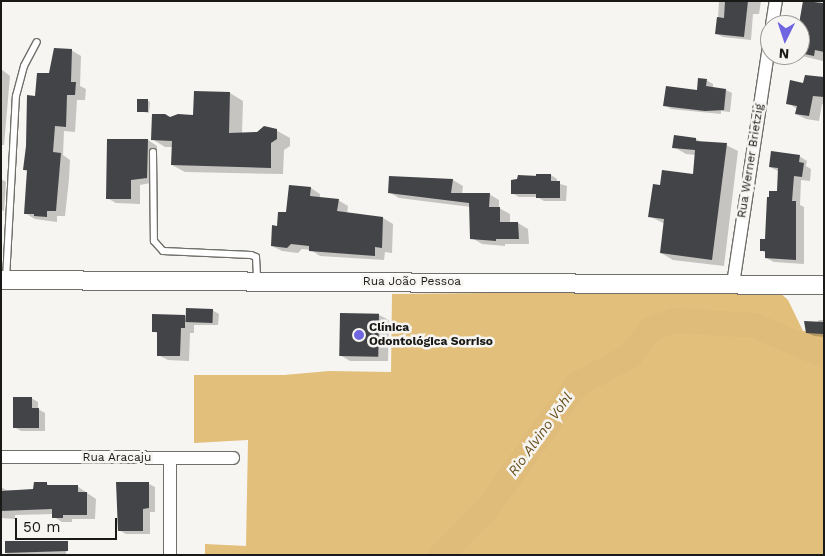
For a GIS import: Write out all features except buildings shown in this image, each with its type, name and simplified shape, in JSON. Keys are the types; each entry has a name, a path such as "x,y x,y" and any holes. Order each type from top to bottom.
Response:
{"street":[{"path":"774,15 776,1"},
{"name":"Rua Werner Brietzig","path":"733,284 766,65"},
{"name":"Rua João Pessoa","path":"4,280 824,285"},
{"name":"Rua Aracaju","path":"1,457 233,458"},
{"path":"170,458 170,555"}],"lane":[{"path":"4,280 16,96 24,66 37,42"},
{"path":"153,152 154,240 163,252 251,255 256,257 257,282"}],"shaded area":[{"path":"777,290 788,300 803,331 824,333 824,555 205,555 205,544 246,546 248,440 194,443 194,375 284,375 329,371 391,372 392,294"}],"waterway":[{"name":"Rio Alvino Vohl","path":"440,555 486,509 576,384 629,356 650,329 674,320 754,325 824,355"}],"place":[{"name":"Clínica Odontológica Sorriso","path":"359,335"}]}
